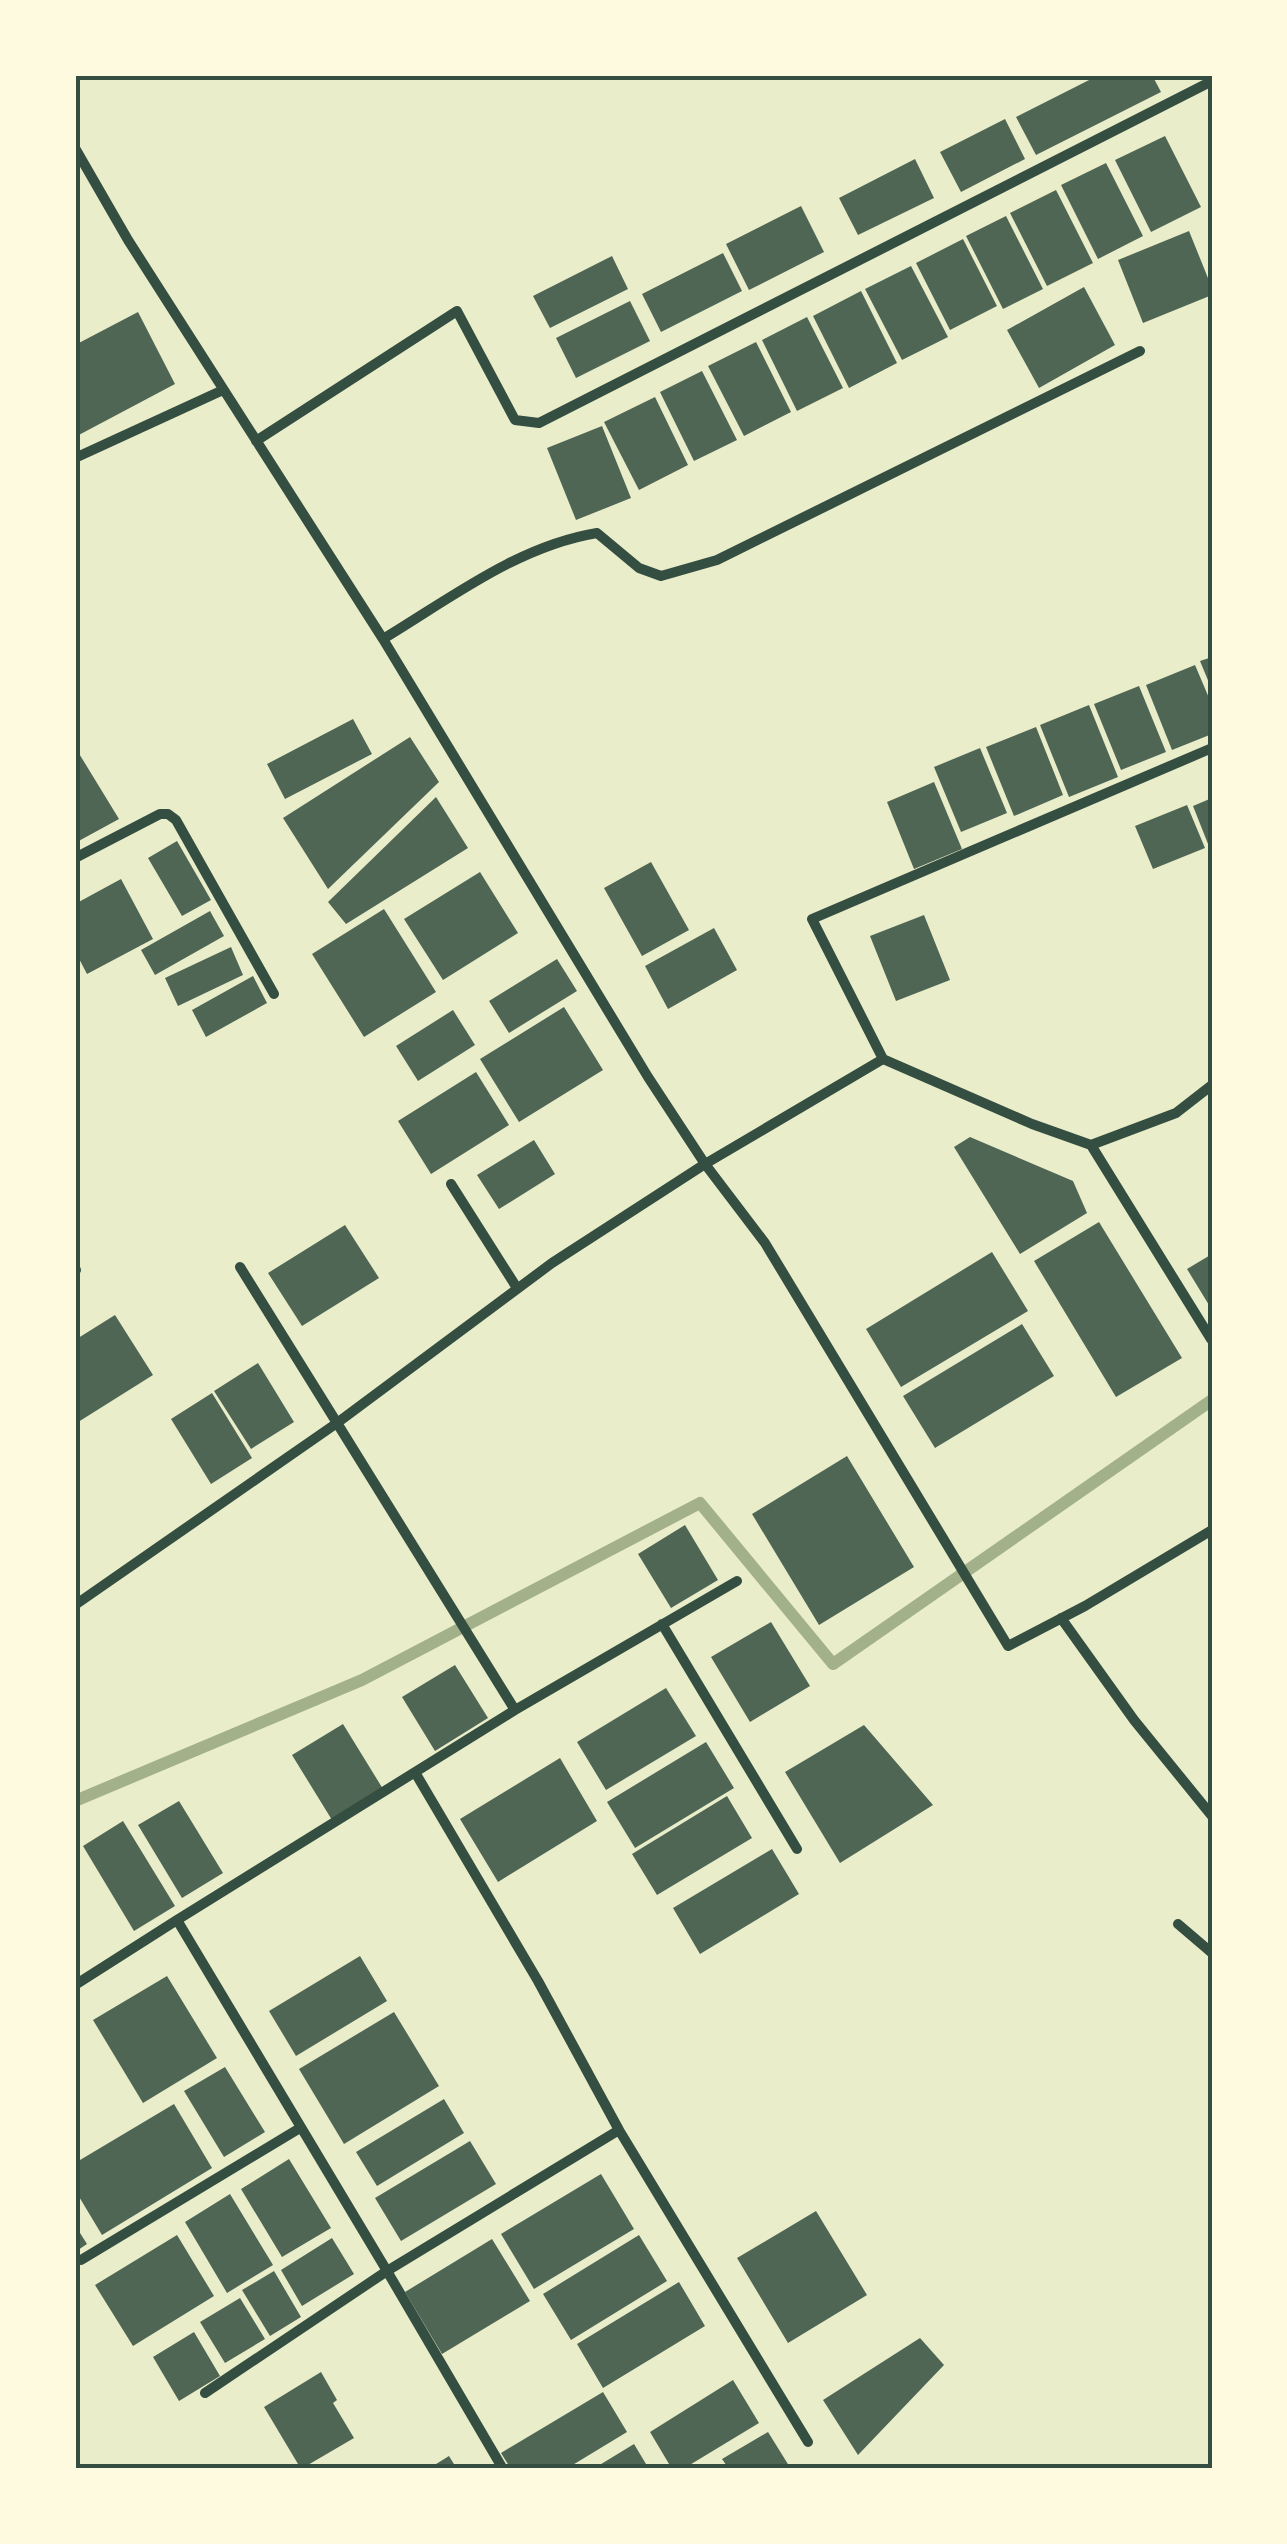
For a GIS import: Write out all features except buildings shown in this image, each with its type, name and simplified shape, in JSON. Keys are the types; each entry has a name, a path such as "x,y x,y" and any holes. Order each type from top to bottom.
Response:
{"street":[{"path":"256,441 458,311 515,420 540,423 1212,81"},
{"path":"75,148 128,240 383,639 648,1076 705,1164 765,1243 1008,1646 1212,1530"},
{"path":"383,639 532,550 562,539 597,533 638,568 662,576 717,560 1140,351"},
{"path":"75,458 223,390"},
{"path":"1210,1339 1091,1145 1032,1124 883,1059 812,920 1212,748"},
{"path":"75,858 160,814 168,814 176,820 274,994"},
{"path":"75,1605 337,1423 517,1288 705,1164 883,1059"},
{"path":"1091,1145 1176,1113 1212,1086"},
{"path":"451,1184 517,1288"},
{"path":"240,1266 514,1710"},
{"path":"75,1985 514,1710 736,1580"},
{"path":"1062,1618 1134,1720 1212,1816"},
{"path":"662,1624 797,1850"},
{"path":"416,1774 538,1980 619,2130 808,2442"},
{"path":"177,1920 503,2469"},
{"path":"1178,1924 1212,1953"},
{"path":"82,2260 300,2128"},
{"path":"205,2393 386,2271 619,2130"}],"waterway":[{"path":"75,1801 362,1680 700,1503 833,1664 1212,1400"}]}
